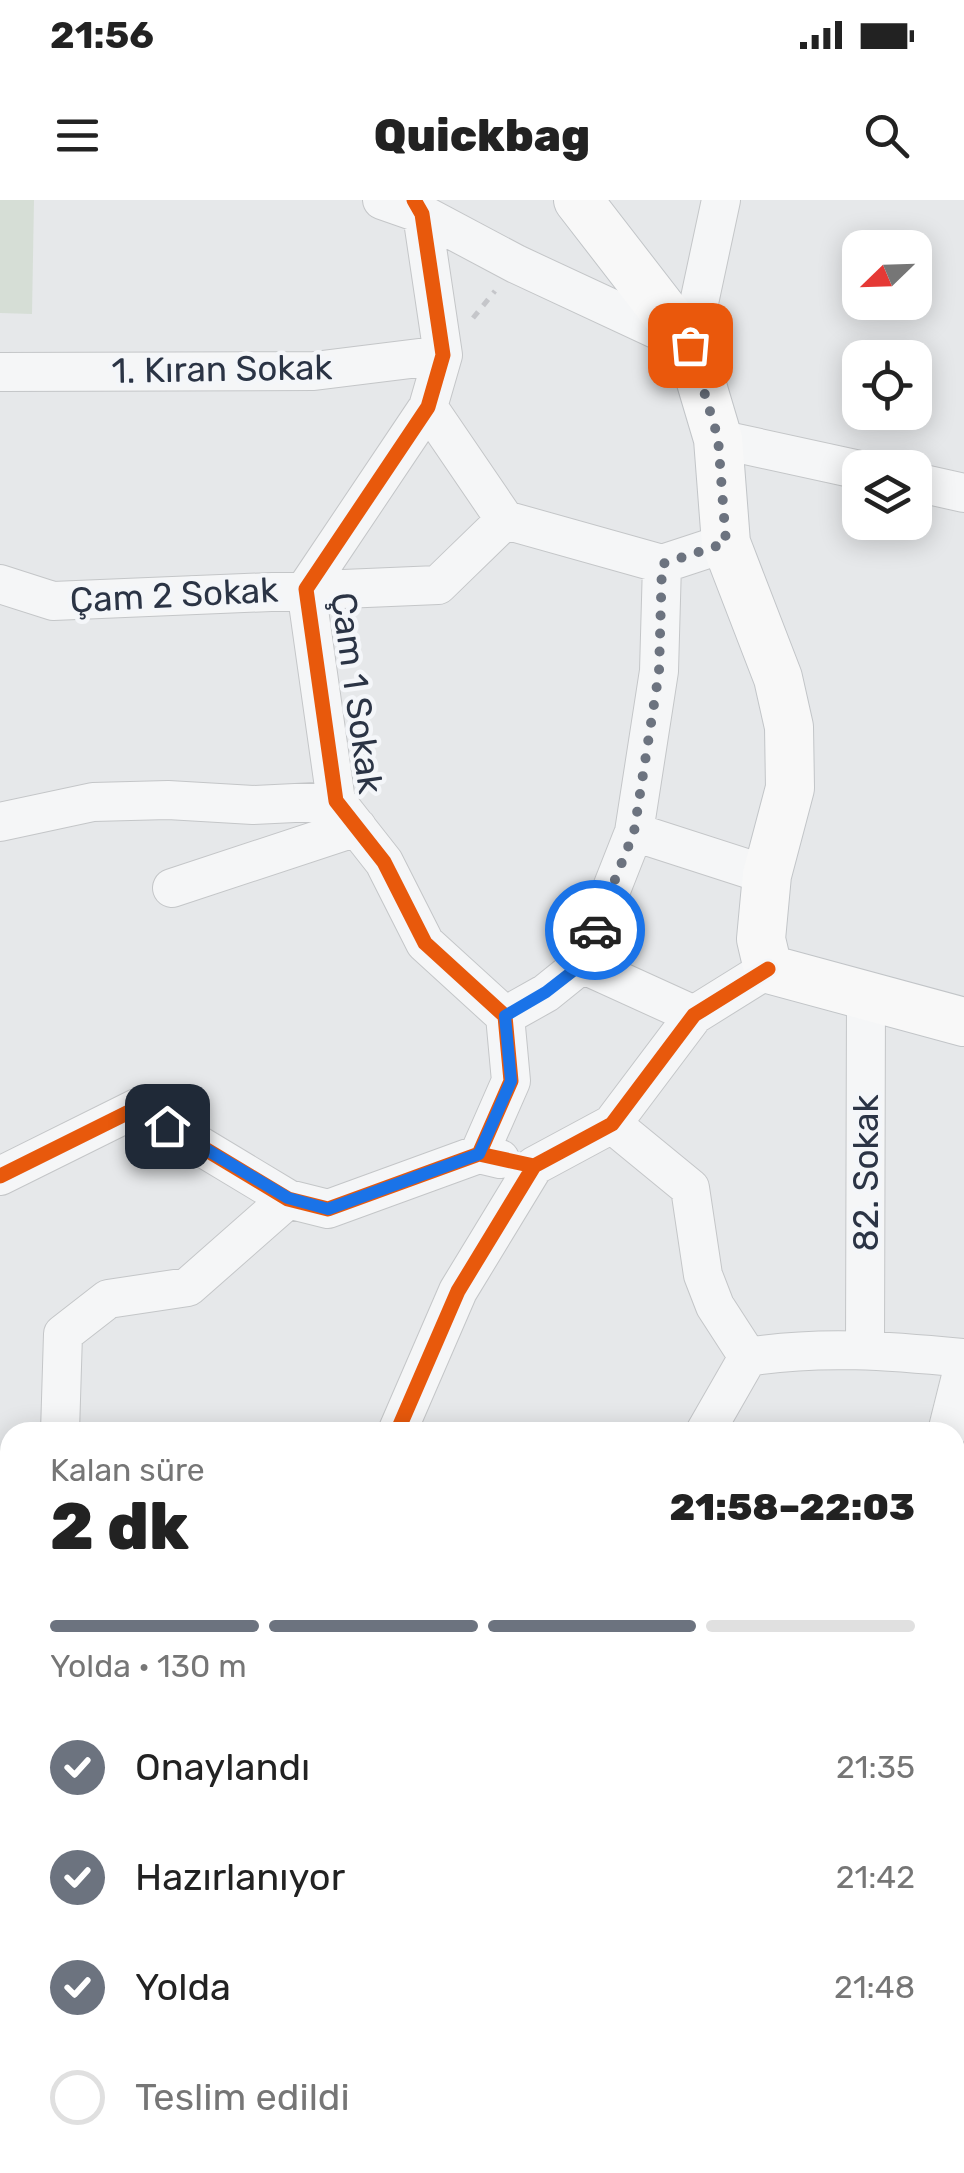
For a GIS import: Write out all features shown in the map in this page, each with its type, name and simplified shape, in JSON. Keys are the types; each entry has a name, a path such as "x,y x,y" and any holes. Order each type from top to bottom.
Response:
{"main road":[{"path":"578,200 690,345 718,438 726,543 778,678 789,727 790,788 767,875 761,939 768,969 964,1022"}],"street":[{"path":"382,200 418,207 516,264 690,345 721,200"},
{"name":"Çam 1 Sokak","path":"418,207 444,355 428,407 306,589 346,814 384,862 425,944 505,1016"},
{"name":"1. Kıran Sokak","path":"0,372 314,371 444,355"},
{"path":"428,407 505,520 662,564 726,543"},
{"path":"718,438 842,466"},
{"path":"932,486 964,493"},
{"name":"Çam 2 Sokak","path":"0,584 52,601 438,585 505,520"},
{"path":"479,1154 511,1081 505,1016 546,992 582,964 634,832 659,672 662,564"},
{"path":"0,822 93,802 168,800 346,814"},
{"name":"Çam 1 Sokak","path":"172,888 346,814"},
{"path":"634,832 767,875"},
{"path":"582,964 694,1016"},
{"path":"401,1422 458,1291 534,1166 612,1124 694,1016 768,969"},
{"name":"82. Sokak","path":"865,1348 866,997"},
{"path":"0,1176 137,1108 288,1198 328,1209 479,1154 534,1166"},
{"path":"612,1124 690,1188 704,1275 715,1306 748,1356"},
{"path":"60,1422 62,1334 108,1299 188,1286 288,1198"},
{"path":"748,1356 865,1348 964,1361 949,1422"},
{"path":"711,1422 748,1356"}],"path":[{"path":"444,355 516,264"}],"shaded area":[{"path":"0,200 34,200 32,314 0,313"}],"cycle path":[{"path":"414,200 422,214 443,355 428,407 306,589 336,801 384,862 425,943 505,1016 511,1081 479,1154"},
{"path":"401,1422 458,1291 534,1166 612,1124 694,1015 768,969"},
{"path":"0,1176 137,1108 288,1199 328,1209 479,1154 534,1166"}],"way so far":[{"path":"595,930 634,832 659,672 662,564 726,543 718,438 690,345"}],"route":[{"path":"167,1126 288,1198 328,1209 479,1154 511,1081 505,1016 546,992 582,964 595,930"}]}
